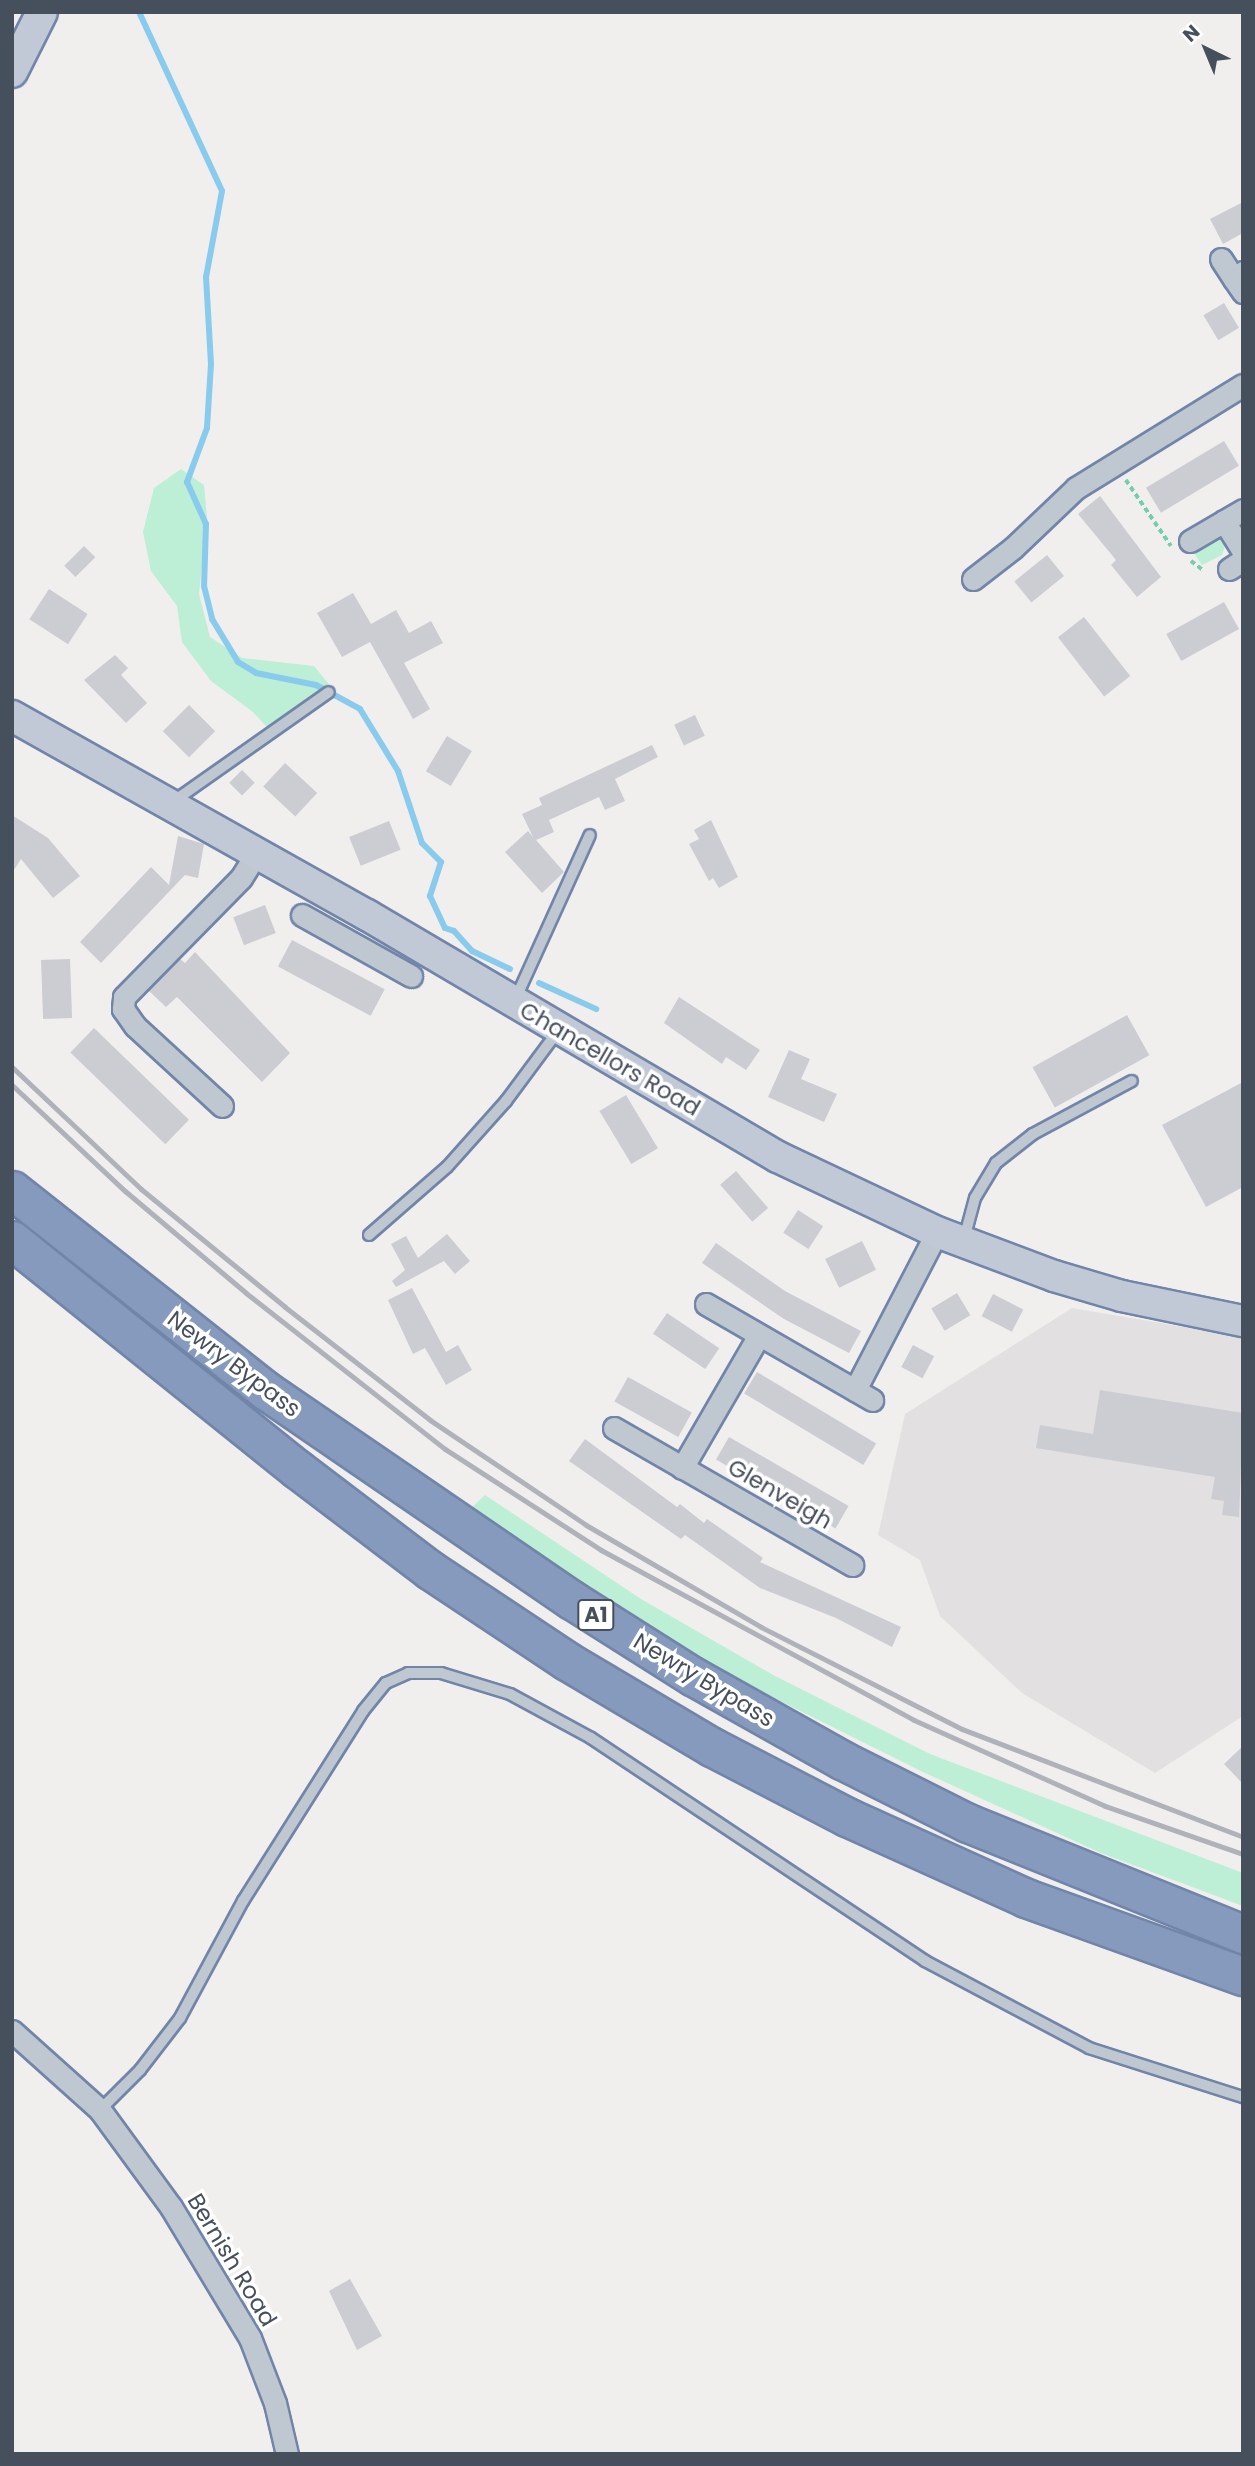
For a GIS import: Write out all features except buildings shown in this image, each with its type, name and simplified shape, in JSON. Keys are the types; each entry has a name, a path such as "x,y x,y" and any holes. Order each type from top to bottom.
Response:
{"highway":[{"name":"Newry Bypass","path":"12,1190 265,1390 572,1600 694,1677 842,1760 968,1823 1243,1934"},
{"name":"Newry Bypass","path":"12,1240 308,1478 430,1570 567,1661 712,1747 847,1817 1026,1898 1243,1976"}],"street":[{"path":"12,72 42,12"},
{"path":"1221,259 1240,281"},
{"path":"973,579 1013,548 1076,488 1243,385"},
{"path":"1184,549 1243,510"},
{"path":"1224,521 1243,551"},
{"name":"Chancellors Road","path":"12,716 367,915 558,1031 778,1157 950,1237 1122,1296 1243,1321"},
{"path":"222,1106 135,1026 123,1009 124,998 241,877 256,854"},
{"path":"302,915 411,976"},
{"path":"351,942 367,915"},
{"path":"706,1304 863,1395 950,1237"},
{"path":"682,1468 758,1336"},
{"name":"Glenveigh","path":"614,1429 852,1565"},
{"name":"Bernish Road","path":"12,2031 100,2110 171,2207 250,2338 275,2403 287,2454"}],"lane":[{"path":"169,805 329,692"},
{"path":"513,1003 590,835"},
{"path":"369,1235 447,1167 506,1101 558,1031"},
{"path":"950,1237 996,1163 1033,1133 1132,1081"},
{"path":"100,2110 140,2070 180,2018 243,1900 363,1711 386,1683 408,1673 442,1672 510,1694 591,1738 925,1961 1088,2048 1243,2097"}],"path":[{"path":"1115,463 1203,570"}],"shaded area":[{"path":"1072,1308 1243,1337 1243,1716 1155,1773 1022,1693 940,1616 920,1560 878,1535 905,1414"}],"green space":[{"path":"181,469 204,485 207,519 199,594 210,637 242,658 314,666 337,694 276,737 253,712 211,681 182,642 177,606 151,571 143,532 154,488"},
{"path":"1215,537 1226,542 1222,555 1202,565 1192,550"},
{"path":"485,1495 641,1599 775,1676 930,1754 1243,1873 1243,1906 1101,1853 923,1772 720,1671 469,1510"}],"waterway":[{"path":"139,12 222,191 206,277 211,364 207,428 187,482 206,524 204,586 212,619 238,662 256,673 316,685 360,709 398,771 422,843 441,862 430,896 445,928 454,931 472,951 510,969"},
{"path":"539,983 596,1009"}],"railway":[{"path":"12,1067 141,1189 285,1307 430,1420 586,1525 761,1627 962,1729 1243,1837"},
{"path":"12,1085 125,1191 246,1293 445,1449 601,1550 914,1720 1105,1806 1243,1854"}]}
